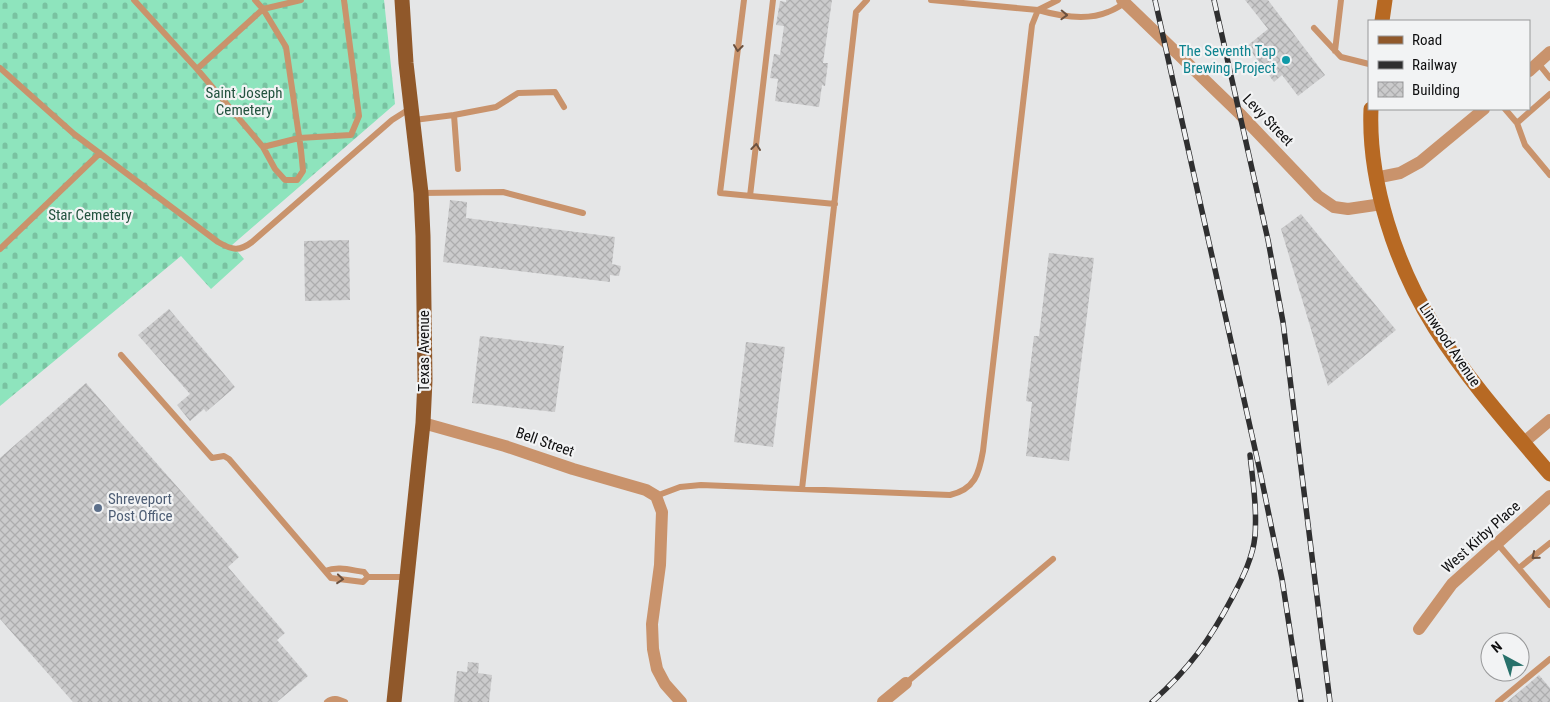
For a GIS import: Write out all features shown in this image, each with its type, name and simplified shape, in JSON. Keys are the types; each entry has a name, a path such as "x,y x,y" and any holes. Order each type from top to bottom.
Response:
{"main road":[{"name":"Texas Avenue","path":"394,702 423,423 425,380 424,236 413,114 406,63 402,0"},
{"path":"1382,20 1385,0"},
{"name":"Linwood Avenue","path":"1371,110 1372,158 1375,178 1400,255 1424,309 1456,358 1550,474"}],"street":[{"name":"Levy Street","path":"1124,1 1240,114 1318,196 1334,207 1348,209 1382,204"},
{"path":"1375,178 1400,173 1420,162 1483,110"},
{"path":"1523,443 1550,420"},
{"name":"Bell Street","path":"423,423 505,446 572,469 646,490 656,496"},
{"path":"656,496 662,512 660,565 652,624 652,649 657,669 665,684 681,702"},
{"name":"West Kirby Place","path":"1419,629 1452,584 1550,496"},
{"path":"883,702 906,683"}],"lane":[{"path":"134,0 197,69 263,147 285,180 297,180 303,171 286,47 263,9 255,0"},
{"path":"197,69 263,9 301,0"},
{"path":"263,147 299,138 351,135 359,116 344,0"},
{"path":"744,0 720,193 835,204"},
{"path":"750,196 773,0"},
{"path":"802,489 856,12 866,0"},
{"path":"931,0 1038,10 1057,16 1095,16 1109,12 1124,1"},
{"path":"656,496 680,487 701,485 950,495 960,493 970,486 980,467 983,451 1032,25 1038,10 1058,0"},
{"path":"1334,51 1341,0"},
{"path":"1314,28 1341,57 1368,64"},
{"path":"1542,61 1550,78"},
{"path":"0,68 74,134 230,249 244,248 392,120 413,114 454,115 496,107 518,93 555,92 564,107"},
{"path":"1517,123 1550,94"},
{"path":"1506,110 1517,123 1525,145 1550,175"},
{"path":"454,115 458,170"},
{"path":"0,249 100,154"},
{"path":"421,193 503,192 583,213"},
{"path":"121,355 212,458 224,456 229,458 331,578 363,582 368,577 407,576"},
{"path":"1497,543 1550,605"},
{"path":"1519,568 1550,543"},
{"path":"906,683 1053,559"},
{"path":"325,571 334,568 364,572 368,577"},
{"path":"1498,702 1550,659"},
{"path":"331,701 345,702"}],"green space":[{"path":"0,0 384,0 395,104 232,245 244,259 211,289 181,256 0,406"}],"building":[{"path":"786,0 832,0 823,63 828,63 825,86 822,85 819,107 775,101 778,79 770,78 774,54 780,55 784,26 776,25 780,1 786,2"},
{"name":"The Seventh Tap Brewing Project","path":"1245,0 1268,0 1325,75 1298,96 1282,75 1274,82 1247,46 1268,29"},
{"path":"450,200 467,202 466,218 615,237 612,264 621,266 619,276 610,275 610,282 443,262"},
{"path":"1301,214 1396,330 1328,386 1281,229"},
{"path":"349,240 350,300 305,301 304,241"},
{"path":"1049,253 1094,258 1069,461 1026,456 1032,402 1026,401 1034,336 1039,336"},
{"path":"169,309 235,387 206,412 204,409 190,421 177,405 190,394 138,335"},
{"path":"480,336 564,346 555,412 472,403"},
{"path":"746,342 785,347 773,447 734,442"},
{"name":"Shreveport Post Office","path":"86,383 239,557 228,567 285,633 277,640 308,676 277,702 73,702 0,619 0,458"},
{"path":"468,662 479,663 478,673 492,675 489,702 454,702 457,671 467,672"},
{"path":"1539,675 1550,688 1550,702 1507,702"}],"railway":[{"path":"1155,0 1261,476 1282,579 1301,702"},
{"path":"1214,0 1268,240 1283,322 1330,702"},
{"path":"1152,702 1177,678 1198,653 1224,612 1247,567 1255,536 1250,455"}],"place":[{"name":"The Seventh Tap Brewing Project","path":"1286,60"},
{"name":"Shreveport Post Office","path":"98,508"}],"park label":[{"name":"Saint Joseph Cemetery","path":"244,102"},
{"name":"Star Cemetery","path":"90,215"}]}
